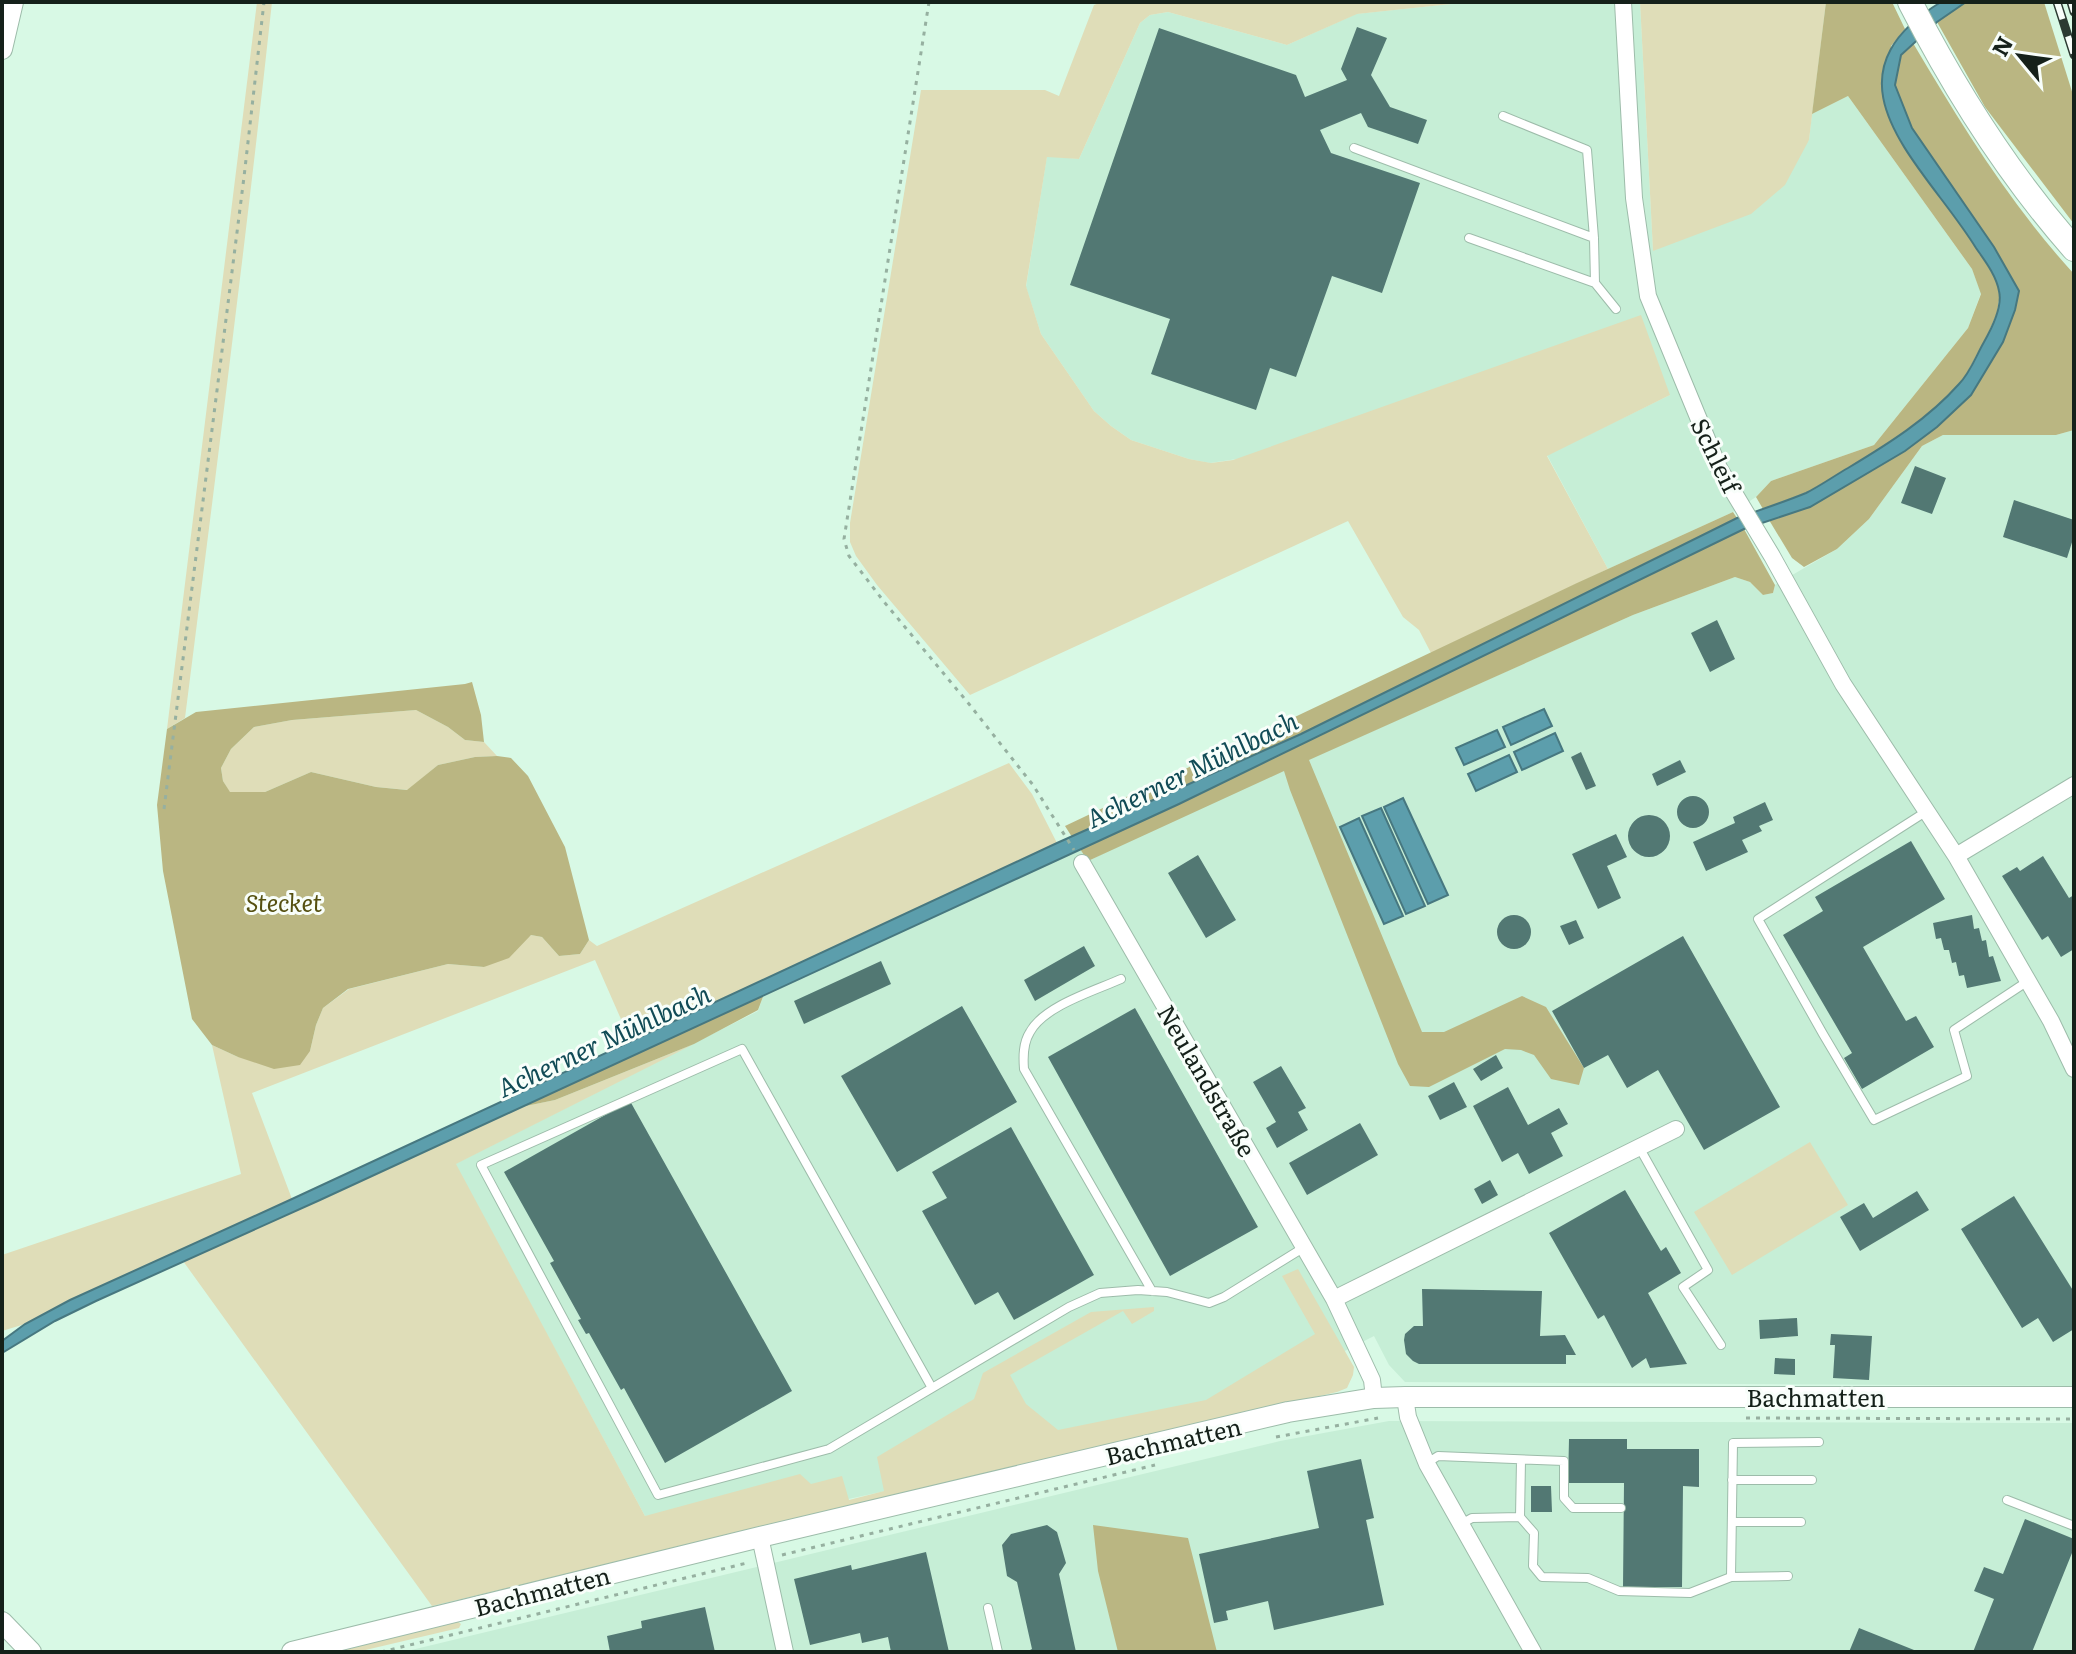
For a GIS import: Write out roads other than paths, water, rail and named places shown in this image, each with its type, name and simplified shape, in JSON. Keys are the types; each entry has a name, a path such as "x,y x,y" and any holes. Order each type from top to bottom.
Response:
{"main road":[{"path":"1910,2 1940,61 1987,136 2074,249"}],"street":[{"path":"2,49 13,2"},
{"name":"Schleif","path":"1623,2 1634,198 1648,296 1719,468 1843,684 1956,856 2051,1021 2074,1069"},
{"path":"1956,856 2074,785"},
{"name":"Neulandstraße","path":"1082,863 1334,1299 1372,1380 1378,1408"},
{"path":"1334,1299 1676,1129"},
{"path":"1405,1397 1408,1417 1427,1464 1533,1652"},
{"name":"Bachmatten","path":"292,1652 1288,1412 1378,1408 1405,1397 2074,1397"},
{"path":"760,1537 785,1652"},
{"path":"2,1622 31,1652"}],"lane":[{"path":"1503,116 1587,150 1595,283"},
{"path":"1354,148 1594,238"},
{"path":"1469,238 1595,283 1616,309"},
{"path":"1927,811 1758,919 1874,1120 1967,1076 1954,1030 2028,981"},
{"path":"1121,979 1061,1005 1035,1024 1027,1036 1024,1069 1152,1291"},
{"path":"932,1388 742,1049 481,1165 658,1495 829,1449 1069,1307 1100,1293 1138,1290 1167,1292 1209,1303 1303,1248"},
{"path":"1638,1146 1708,1270 1683,1287 1721,1345"},
{"path":"1731,1577 1733,1443 1819,1442"},
{"path":"1427,1464 1438,1456 1564,1461 1564,1498 1573,1508 1621,1508"},
{"path":"1521,1460 1520,1517 1534,1533 1533,1566 1542,1577 1588,1578 1619,1591 1690,1593 1731,1577 1788,1576"},
{"path":"1732,1480 1812,1480"},
{"path":"2007,1500 2074,1526"},
{"path":"1461,1524 1472,1518 1520,1517"},
{"path":"1732,1522 1801,1522"},
{"path":"988,1608 998,1652"}],"water":[{"path":"1941,2 1966,2 1937,22 1901,55 1895,85 1912,128 1994,247 2019,291 2003,342 1971,395 1937,427 1905,451 1810,507 1744,529 1179,804 96,1301 2,1353 2,1341 25,1324 70,1300 1057,843 1301,734 1737,518 1806,493 1907,430 1947,397 1970,370 1996,317 2000,297 1993,274 1909,154 1891,123 1882,92 1885,62 1904,32"},
{"path":"1544,709 1552,726 1511,745 1503,727"},
{"path":"1497,730 1505,747 1464,765 1456,748"},
{"path":"1555,733 1563,751 1522,770 1514,752"},
{"path":"1509,755 1517,772 1476,791 1468,774"},
{"path":"1403,798 1448,895 1428,904 1384,807"},
{"path":"1381,808 1425,906 1406,914 1362,816"},
{"path":"1359,818 1403,916 1384,924 1340,827"}],"railway":[{"path":"2057,2 2074,55"},
{"path":"2071,2 2074,12"}],"water label":[{"name":"Acherner Mühlbach","path":"1191,768"},
{"name":"Acherner Mühlbach","path":"603,1039"}],"park label":[{"name":"Stecket","path":"284,901"}]}
